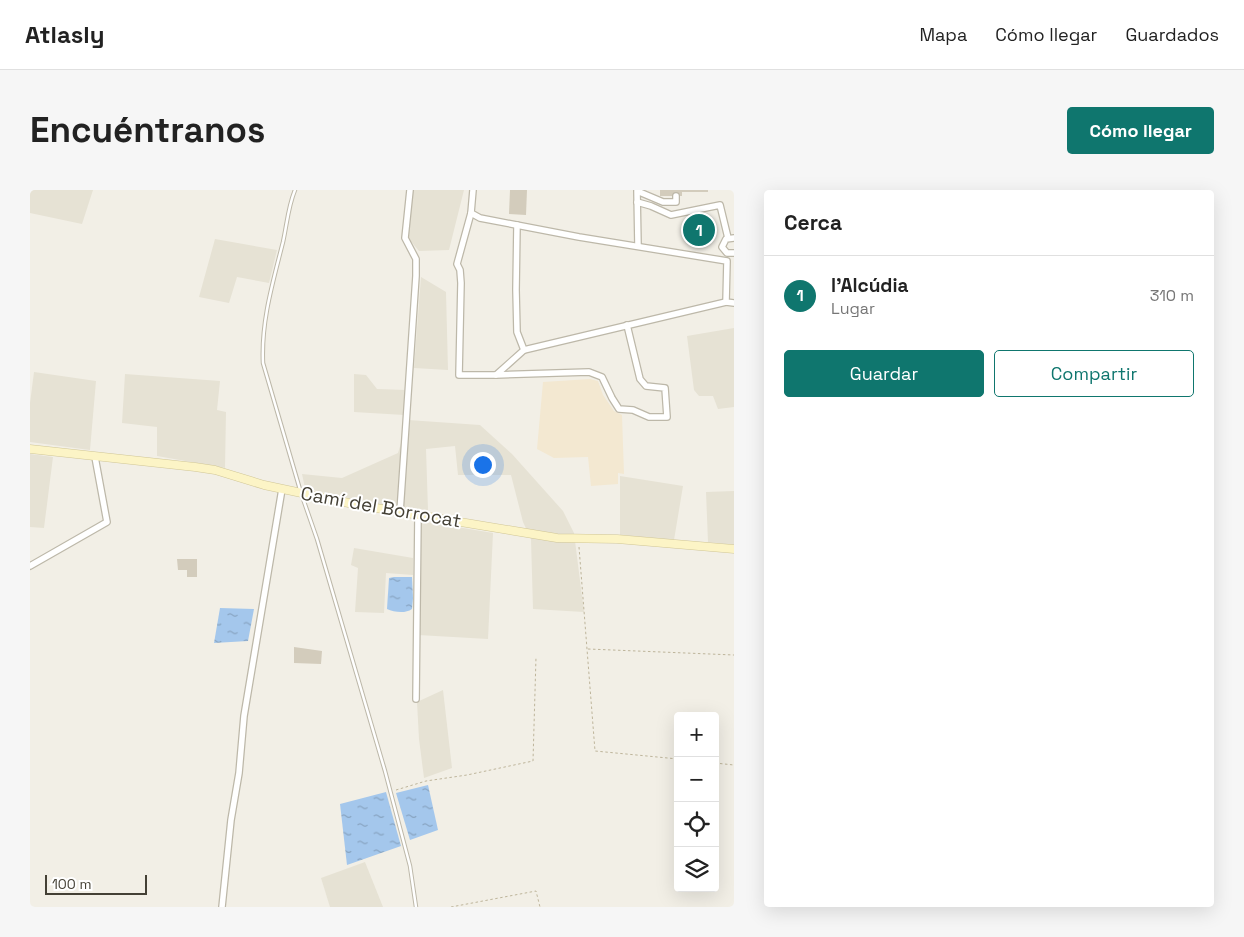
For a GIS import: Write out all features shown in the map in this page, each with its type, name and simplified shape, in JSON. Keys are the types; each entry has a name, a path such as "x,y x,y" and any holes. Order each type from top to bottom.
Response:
{"street":[{"path":"400,512 416,276 416,259 405,238 410,190"},
{"path":"473,190 470,213 457,264 460,270 461,283 459,375 589,372 602,377 619,409 633,410 649,417 667,417 665,388 646,386 640,379 627,325"},
{"path":"638,246 638,191 663,202 676,202 676,196"},
{"path":"638,202 671,215 720,205 731,238 724,241 722,247 731,253 727,261 726,302"},
{"path":"470,213 480,218 517,225 727,261"},
{"path":"517,225 517,332 524,350"},
{"path":"496,375 524,350 726,302 734,303"},
{"name":"Camí del Borrocat","path":"30,449 168,463 215,470 301,493 400,512 557,538 617,539 734,549"},
{"path":"30,566 107,522 95,457"},
{"path":"222,907 231,820 239,773 244,716 282,489"},
{"path":"416,699 418,515"}],"lane":[{"path":"295,190 290,203 285,233 265,314 262,342 265,371 301,493 317,539 390,792 410,866 416,907"}],"path":[{"path":"578,539 595,751 674,759"},
{"path":"587,649 734,656"},
{"path":"390,792 426,781 467,775 533,761 536,657"},
{"path":"719,763 734,765"},
{"path":"451,907 536,891 540,907"}],"shaded area":[{"path":"30,190 93,190 82,224 30,213"},
{"path":"414,190 464,190 449,250 419,251 408,238 411,196"},
{"path":"215,239 277,250 269,283 237,277 229,303 199,297"},
{"path":"421,277 446,292 448,370 414,368"},
{"path":"734,328 734,407 718,409 713,396 699,396 694,390 687,336"},
{"path":"34,372 96,381 90,450 30,442 30,403"},
{"path":"125,374 220,381 217,410 226,412 225,468 157,456 157,427 122,423"},
{"path":"354,374 366,375 377,389 406,390 404,415 354,412"},
{"path":"590,379 598,381 603,395 614,411 622,415 624,474 618,473 618,484 591,486 588,457 554,458 537,449 543,382"},
{"path":"408,420 480,425 512,454 563,511 574,533 584,612 533,609 531,539 523,522 511,475 458,475 455,446 426,449 428,510 373,504 305,488 302,474 342,478 398,453"},
{"path":"30,454 53,457 44,528 30,527"},
{"path":"620,476 683,486 674,540 620,535"},
{"path":"734,491 734,545 708,542 706,492"},
{"path":"421,521 493,533 488,639 418,635"},
{"path":"354,548 413,558 413,575 386,573 384,613 355,612 358,568 351,565"},
{"path":"443,690 452,768 424,778 417,702"},
{"path":"365,862 383,907 330,907 321,878"}],"water":[{"path":"412,577 413,598 412,609 409,611 399,612 387,609 389,578"},
{"path":"220,608 254,609 248,641 214,643"},
{"path":"428,785 438,830 410,840 396,793"},
{"path":"386,792 401,846 347,865 340,804"}],"building":[{"path":"510,190 527,190 526,215 509,214"},
{"path":"660,190 708,190 708,192 682,192 682,196 660,196"},
{"path":"177,559 197,559 197,577 187,577 187,570 178,570"},
{"path":"294,647 322,651 321,664 294,663"}],"place":[{"name":"l'Alcúdia","path":"699,230"}]}
